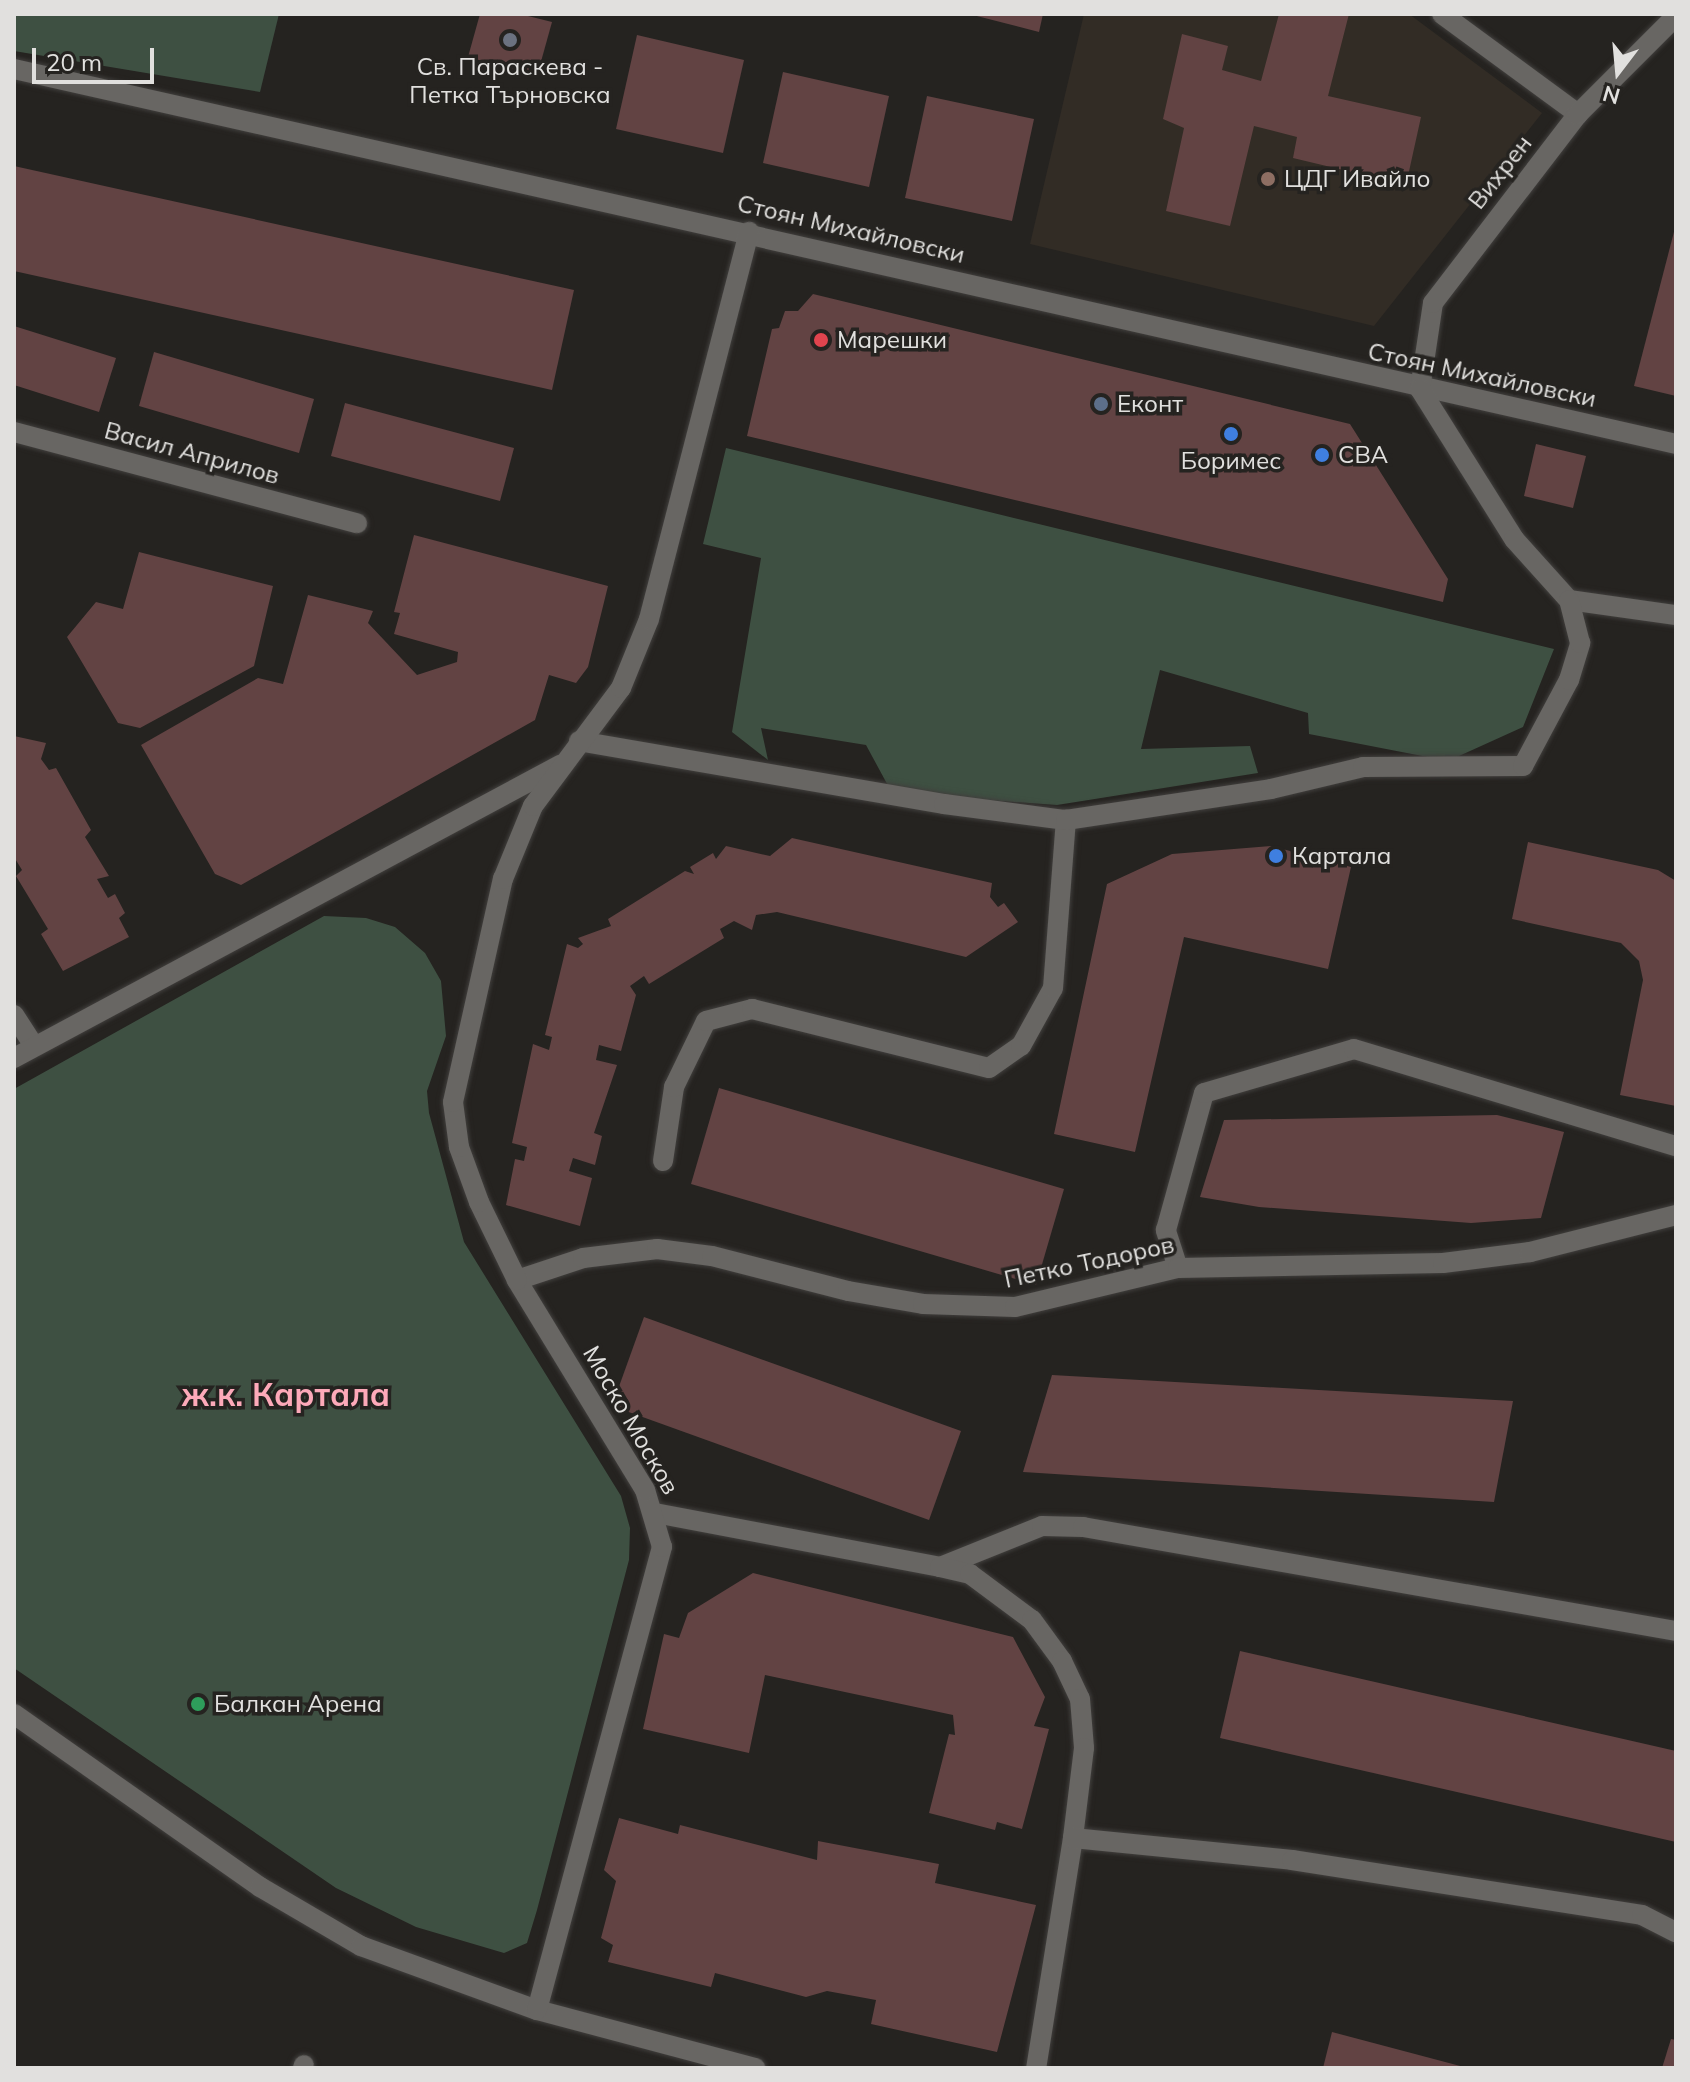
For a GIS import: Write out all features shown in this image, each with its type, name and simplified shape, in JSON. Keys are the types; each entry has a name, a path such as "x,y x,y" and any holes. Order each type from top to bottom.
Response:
{"street":[{"path":"1442,14 1578,114"},
{"name":"Вихрен","path":"1420,389 1433,303 1578,114 1676,16"},
{"name":"Стоян Михайловски","path":"14,69 749,232 1420,389 1676,444"},
{"name":"Моско Москов","path":"537,2010 644,1625 662,1547 655,1513 517,1280 459,1147 453,1102 503,879 533,806 621,688 649,619 749,232"},
{"path":"579,741 944,804 1066,820 1271,789 1363,767 1523,766 1569,680 1580,643 1569,600 1514,539 1420,389"},
{"name":"Васил Априлов","path":"14,432 357,523"},
{"path":"1569,600 1676,615"},
{"path":"14,1058 33,1044 562,764"},
{"path":"663,1161 674,1087 706,1021 752,1009 989,1068 1021,1046 1053,988 1066,820"},
{"path":"14,1015 33,1044"},
{"path":"1178,1268 1166,1230 1204,1093 1354,1049 1676,1146"},
{"name":"Петко Тодоров","path":"517,1280 583,1258 657,1249 712,1256 908,1301 1015,1307 1178,1268 1443,1263 1530,1252 1676,1215"},
{"path":"655,1513 970,1574 997,1589 1032,1620 1062,1661 1080,1699 1084,1748 1073,1838 1036,2068"},
{"path":"940,1567 1042,1526 1083,1527 1676,1631"},
{"path":"14,1714 260,1887 361,1946 537,2010 755,2068"},
{"path":"1073,1838 1292,1860 1642,1915 1676,1932"}],"shaded area":[{"name":"ЦДГ Ивайло","path":"1084,14 1409,14 1542,113 1374,326 1030,244"}],"green space":[{"path":"14,14 279,14 260,92 14,51"},
{"path":"726,448 1554,649 1523,727 1448,761 1309,734 1308,713 1160,670 1141,749 1250,746 1258,773 1057,805 892,793 866,745 761,728 768,760 732,732 761,558 703,544"},
{"path":"324,916 366,918 395,927 425,953 441,981 446,1036 427,1091 429,1113 464,1242 621,1496 630,1528 629,1560 537,1910 527,1943 504,1953 416,1927 336,1888 14,1668 14,1089"}],"building":[{"name":"Св. Параскева - Петка Търновска","path":"480,14 520,14 552,22 537,76 468,57"},
{"path":"969,14 1043,14 1039,32"},
{"name":"ЦДГ Ивайло","path":"1279,14 1349,14 1328,96 1421,117 1406,185 1293,158 1297,137 1254,126 1230,226 1166,211 1184,128 1163,119 1182,34 1228,46 1222,70 1261,81"},
{"path":"637,35 744,60 723,153 616,129"},
{"path":"783,72 889,96 869,187 763,163"},
{"path":"927,96 1034,119 1012,221 905,198"},
{"path":"14,166 574,290 552,390 14,271"},
{"path":"1676,228 1676,396 1634,386"},
{"path":"813,294 1350,424 1448,579 1443,602 747,436 772,329 779,328 785,311 798,311"},
{"path":"14,326 116,358 99,412 14,385"},
{"path":"154,352 314,399 299,453 139,406"},
{"path":"345,403 514,448 500,501 331,456"},
{"path":"1536,444 1586,456 1573,508 1524,496"},
{"path":"414,535 608,586 588,667 576,683 549,675 535,720 241,885 215,874 141,745 258,678 283,684 308,595 373,611 368,623 417,675 457,662 458,652 394,634 400,613 394,612"},
{"path":"139,552 273,586 254,666 140,728 118,723 67,637 96,602 123,609"},
{"path":"14,736 46,743 41,759 49,770 56,768 91,830 85,837 109,876 97,879 108,898 115,894 125,913 119,918 129,937 63,971 41,934 48,929 16,876 22,870 14,857"},
{"path":"792,838 992,883 990,897 998,907 1004,903 1018,922 966,957 777,912 756,915 752,930 734,921 720,929 724,938 649,984 644,976 630,986 636,995 621,1051 599,1045 596,1060 617,1065 594,1133 602,1136 595,1165 573,1158 569,1171 592,1178 580,1226 506,1205 515,1159 524,1161 527,1147 512,1143 533,1044 549,1050 552,1037 545,1035 567,944 578,948 583,944 578,938 611,926 608,919 685,871 694,874 690,867 713,853 716,859 726,846 770,856"},
{"path":"1528,842 1658,870 1676,881 1676,1106 1620,1095 1643,980 1639,961 1621,943 1512,919"},
{"path":"1271,846 1351,867 1328,969 1184,937 1135,1152 1054,1134 1107,884 1172,854"},
{"path":"719,1088 1064,1189 1036,1285 691,1184"},
{"path":"1497,1115 1564,1132 1541,1218 1471,1223 1259,1207 1200,1197 1224,1120"},
{"path":"644,1317 961,1431 929,1520 612,1406"},
{"path":"1052,1375 1513,1401 1494,1502 1023,1472"},
{"path":"753,1573 1013,1637 1045,1697 1034,1726 1049,1729 1022,1829 997,1822 995,1830 929,1813 949,1734 955,1735 953,1715 765,1675 749,1753 643,1729 664,1634 679,1638 688,1613"},
{"path":"1240,1651 1676,1751 1676,1842 1220,1738"},
{"path":"619,1818 678,1834 680,1825 817,1860 818,1841 939,1864 935,1883 1036,1905 997,2052 871,2024 876,2000 827,1991 806,1997 715,1973 711,1987 608,1962 613,1945 601,1938 616,1881 604,1870"},
{"path":"1332,2032 1464,2067 1464,2068 1323,2068"},
{"path":"1671,2039 1676,2040 1676,2068 1662,2068"}],"place":[{"name":"Св. Параскева - Петка Търновска","path":"510,40"},
{"name":"ЦДГ Ивайло","path":"1268,179"},
{"name":"Марешки","path":"821,340"},
{"name":"Еконт","path":"1101,404"},
{"name":"Боримес","path":"1231,434"},
{"name":"CBA","path":"1322,455"},
{"name":"Картала","path":"1276,856"},
{"name":"Балкан Арена","path":"198,1704"}],"district":[{"name":"ж.к. Картала","path":"286,1394"}]}
